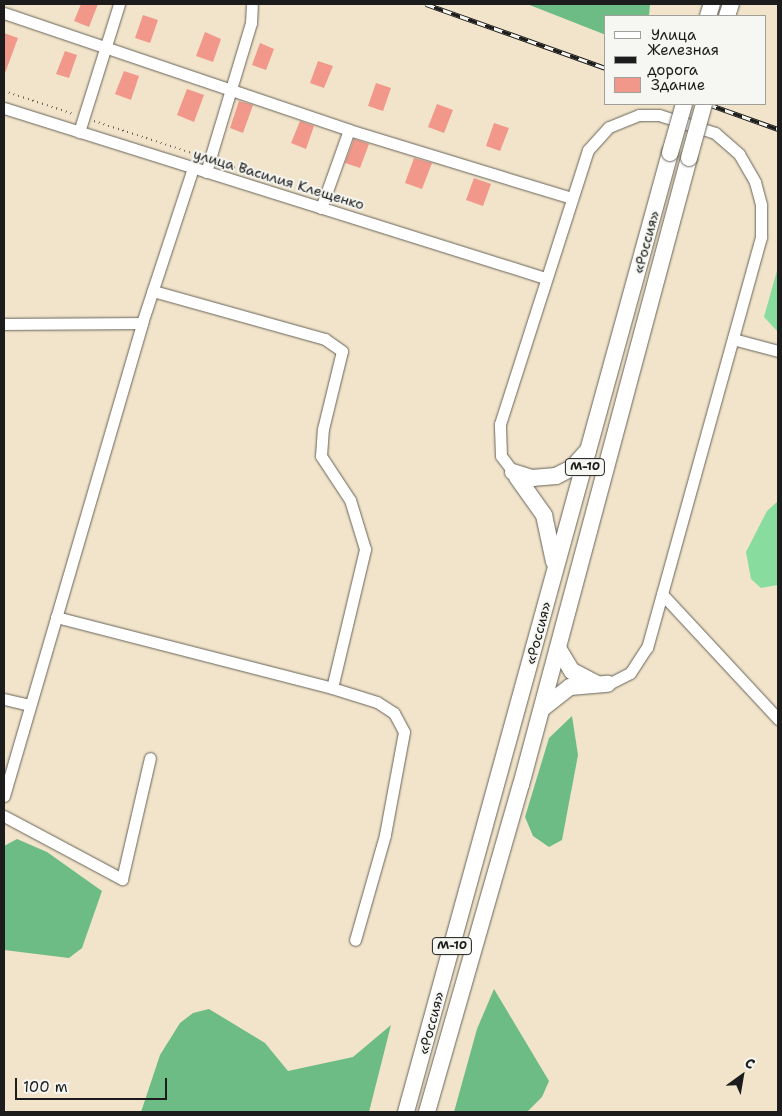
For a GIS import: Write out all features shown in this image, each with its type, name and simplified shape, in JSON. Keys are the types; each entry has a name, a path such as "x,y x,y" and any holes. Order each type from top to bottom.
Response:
{"highway":[{"name":"«Россия»","path":"406,1112 684,105"},
{"name":"«Россия»","path":"427,1112 541,710 704,105"},
{"path":"513,474 532,478 556,476 581,460 593,439"},
{"path":"513,474 547,524 552,579"},
{"path":"558,648 577,674 608,684"},
{"path":"541,710 564,689 608,684"}],"street":[{"path":"79,132 119,4"},
{"path":"206,172 251,23 252,6"},
{"path":"4,13 349,130 571,198"},
{"name":"улица Василия Клещенко","path":"4,108 546,278"},
{"path":"513,474 499,448 500,424 571,198 591,145 627,118 659,115 722,137 752,174 762,213 760,245 662,594 642,658 625,676 608,684"},
{"path":"321,208 349,130"},
{"path":"4,796 142,323 194,168"},
{"path":"153,291 325,339 342,351 323,429 321,456 350,500 365,549 332,688"},
{"path":"4,324 142,323"},
{"path":"733,339 778,351"},
{"path":"662,594 778,719"},
{"path":"56,617 332,688 378,702 394,713 404,732 385,835 354,940"},
{"path":"4,699 30,705"},
{"path":"4,816 122,879 150,758"}],"path":[{"path":"4,91 262,177"}],"green space":[{"path":"527,4 650,4 649,15 604,15 604,34"},
{"path":"778,267 778,332 764,317"},
{"path":"778,501 778,585 761,588 751,579 746,552 767,511"},
{"path":"572,716 578,755 562,840 549,847 533,836 525,817 549,738"},
{"path":"17,839 47,852 102,891 82,948 69,958 4,950 4,846"},
{"path":"494,989 549,1081 542,1097 527,1112 454,1112 477,1029"},
{"path":"209,1009 265,1043 288,1071 353,1057 391,1025 369,1112 141,1112 160,1055 180,1023 193,1013"}],"building":[{"path":"81,4 98,4 89,27 74,21"},
{"path":"143,15 158,20 150,43 135,38"},
{"path":"205,32 221,39 213,62 196,56"},
{"path":"4,33 18,38 5,73 4,73"},
{"path":"260,43 274,49 266,70 252,65"},
{"path":"65,51 77,55 69,78 56,74"},
{"path":"318,61 333,66 324,88 310,83"},
{"path":"124,71 139,76 131,100 115,94"},
{"path":"376,83 391,88 383,111 368,106"},
{"path":"187,89 204,95 194,122 177,115"},
{"path":"239,101 253,105 243,133 230,128"},
{"path":"437,104 453,110 444,133 428,127"},
{"path":"300,121 314,126 306,149 291,143"},
{"path":"494,123 509,128 500,151 486,146"},
{"path":"354,139 369,144 360,168 345,163"},
{"path":"414,158 432,163 422,189 405,183"},
{"path":"474,178 491,184 483,206 466,200"}],"railway":[{"path":"426,4 604,67"},
{"path":"711,105 778,129"}]}
